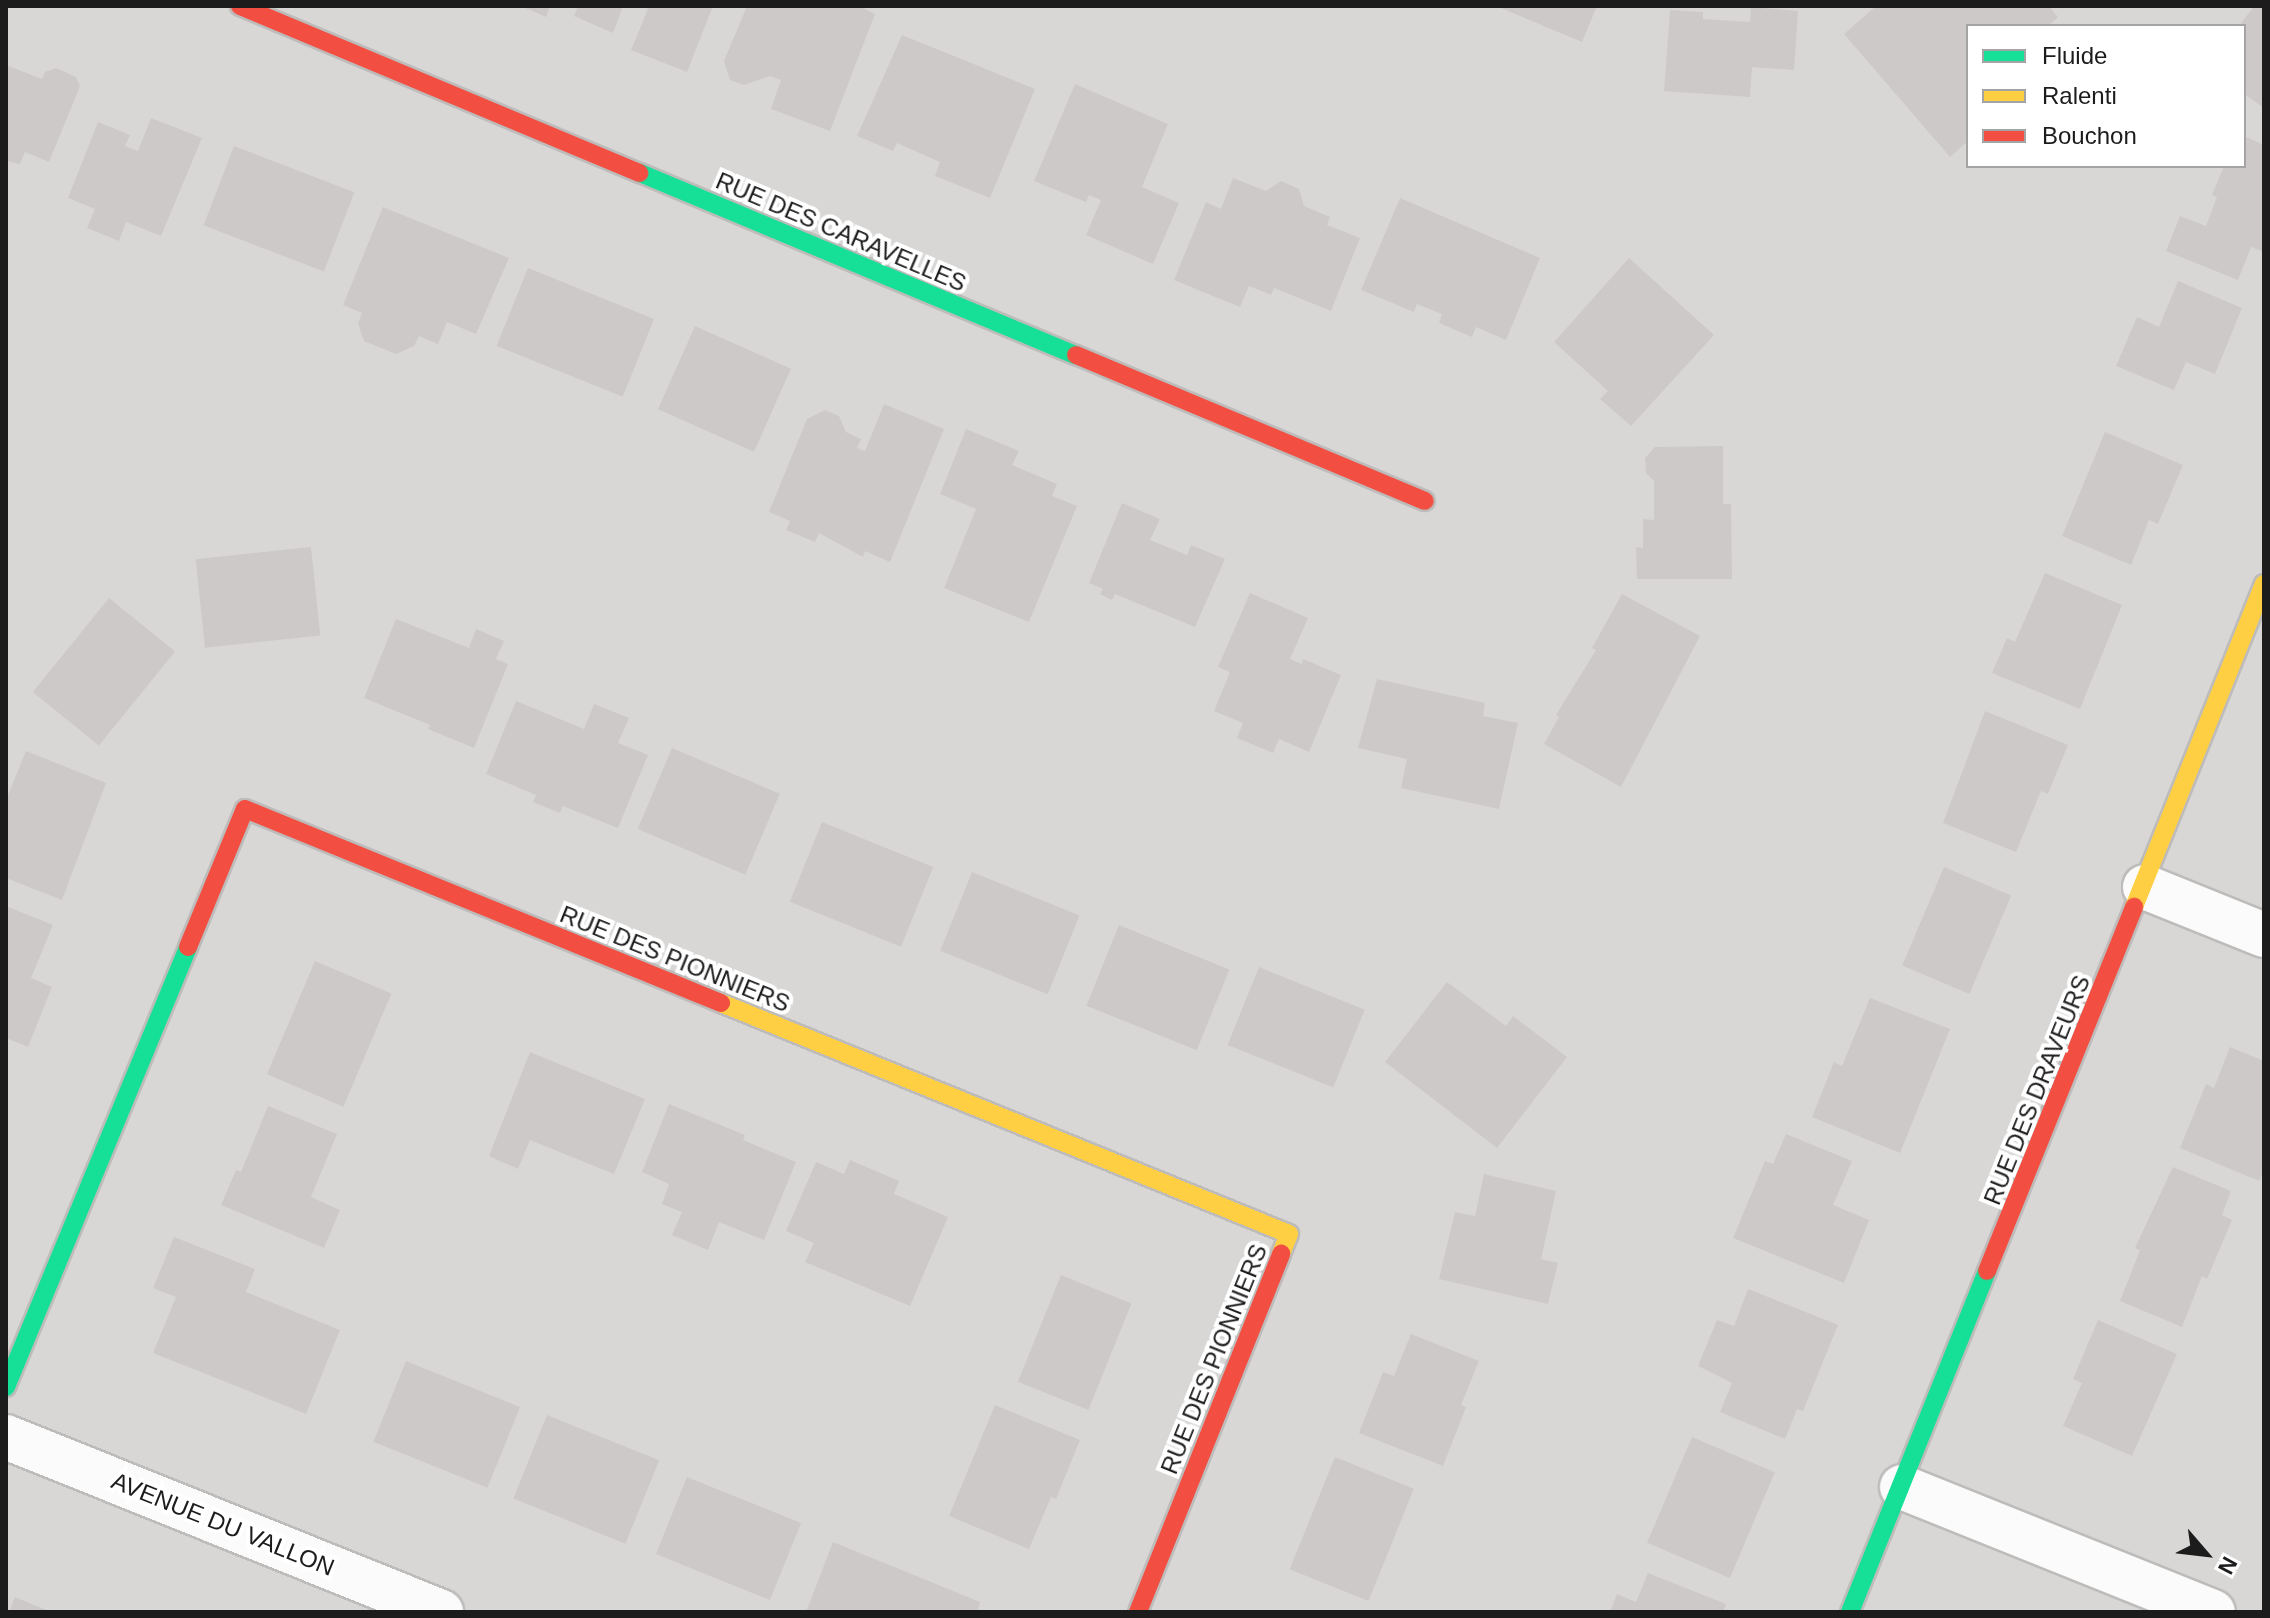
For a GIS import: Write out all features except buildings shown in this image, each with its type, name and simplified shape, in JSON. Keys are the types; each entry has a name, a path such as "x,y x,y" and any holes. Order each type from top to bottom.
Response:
{"street":[{"name":"RUE DES CARAVELLES","path":"240,6 1425,501"},
{"name":"RUE DES DRAVEURS","path":"1850,1612 2145,887 2264,584"},
{"name":"RUE DES PIONNIERS","path":"6,1387 245,809 1289,1234 1138,1612"},
{"path":"2145,887 2264,935"},
{"name":"AVENUE DU VALLON","path":"6,1437 441,1612"},
{"path":"1902,1487 2213,1612"}],"shaded area":[{"path":"6,6 2264,6 2264,1612 6,1612"}],"traffic: fast":[{"path":"640,173 1076,355"},
{"path":"6,1387 188,947"},
{"path":"1850,1612 1987,1271"}],"traffic: slow":[{"path":"2134,907 2264,584"},
{"path":"721,1003 1289,1234 1281,1254"}],"traffic: jam":[{"path":"240,6 640,173"},
{"path":"1076,355 1425,501"},
{"path":"188,947 245,809 721,1003"},
{"path":"1987,1271 2134,907"},
{"path":"1138,1612 1281,1254"}]}
